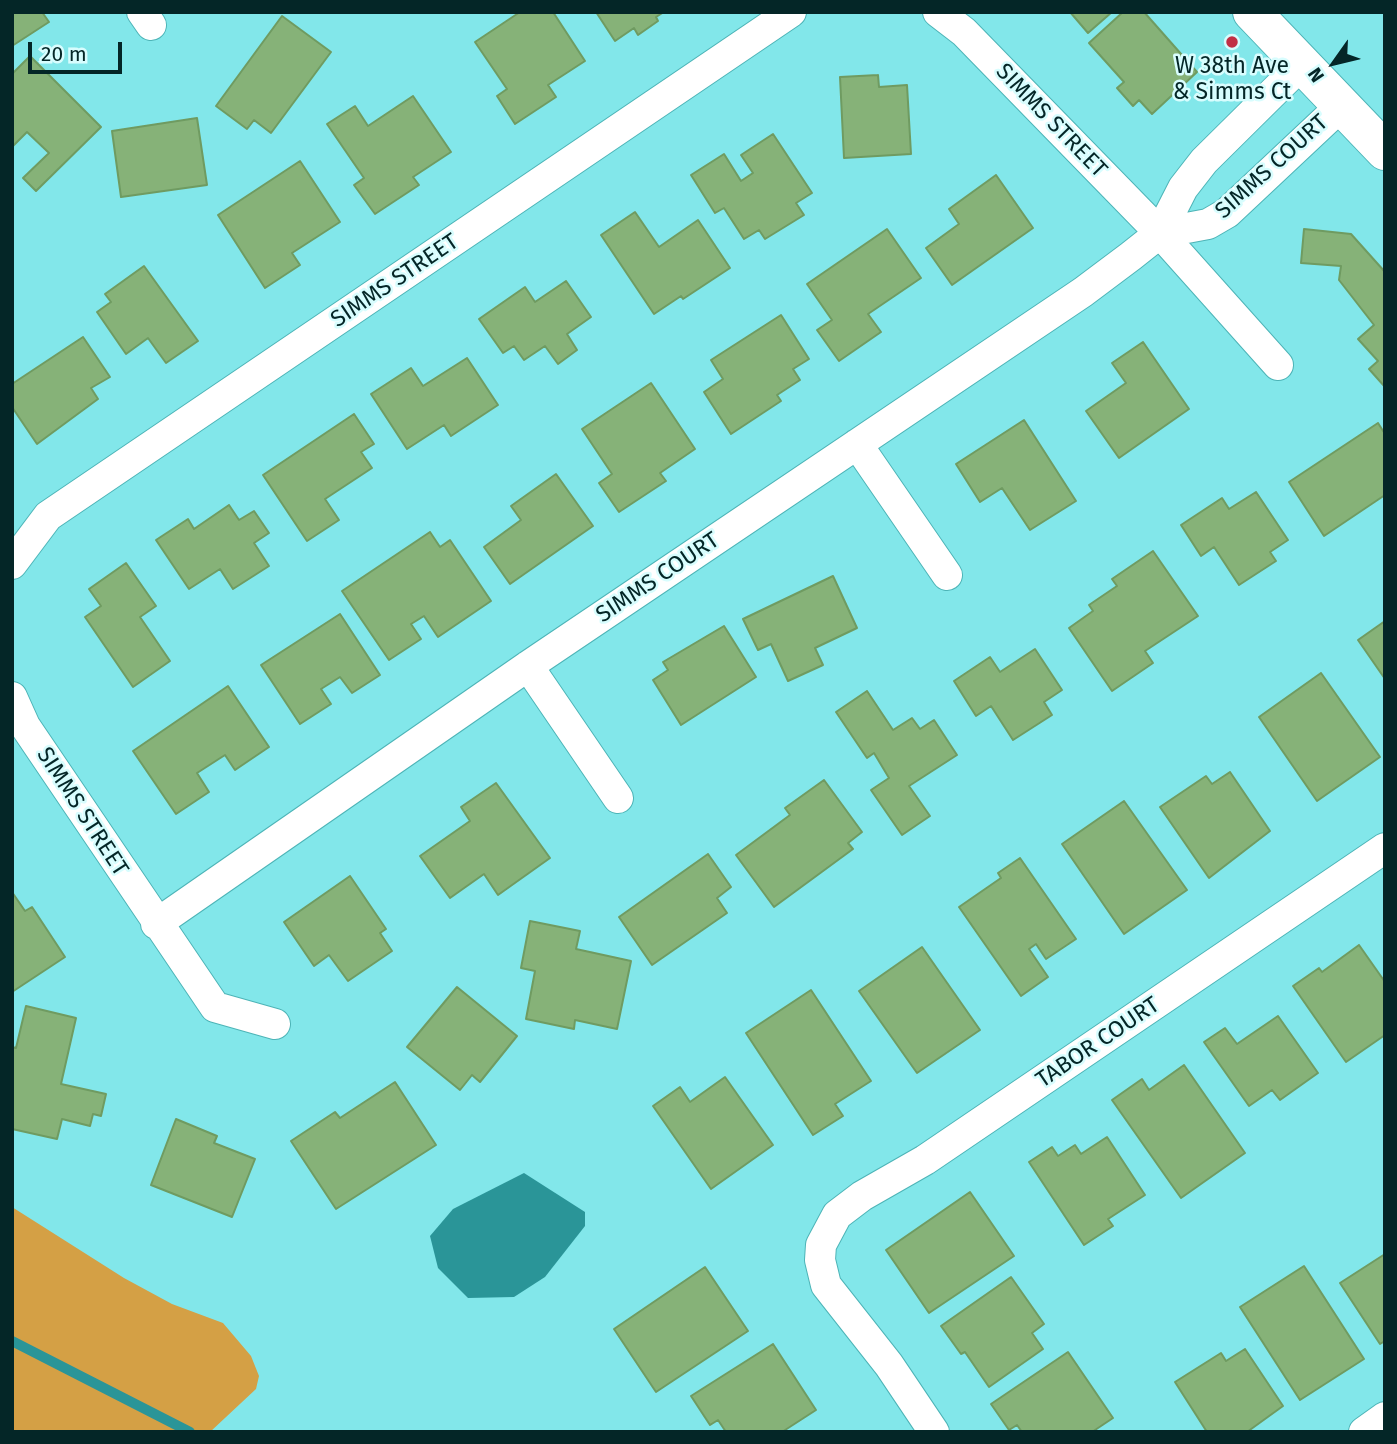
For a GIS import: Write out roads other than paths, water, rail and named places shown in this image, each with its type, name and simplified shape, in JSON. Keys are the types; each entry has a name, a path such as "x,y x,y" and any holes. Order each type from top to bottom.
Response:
{"street":[{"name":"SIMMS STREET","path":"12,564 48,516 791,12"},
{"name":"SIMMS STREET","path":"938,12 964,32 1160,233 1278,365"},
{"path":"1252,12 1385,151"},
{"name":"SIMMS COURT","path":"156,924 528,666 1083,292 1160,233 1184,188 1204,161 1301,65"},
{"name":"SIMMS COURT","path":"1160,233 1208,224 1227,213 1341,106"},
{"path":"858,444 947,575"},
{"path":"528,666 618,797"},
{"name":"SIMMS STREET","path":"12,697 25,726 156,924 215,1007 275,1024"},
{"name":"TABOR COURT","path":"934,1432 889,1365 833,1297 822,1273 821,1245 830,1225 849,1204 925,1160 1385,848"},
{"path":"1364,1432 1385,1417"}],"water":[{"path":"524,1173 585,1212 585,1226 545,1277 514,1297 468,1298 438,1268 430,1236 453,1209"}],"waterway":[{"path":"12,1341 190,1432"}],"place":[{"name":"W 38th Ave & Simms Ct","path":"1232,42"}]}
